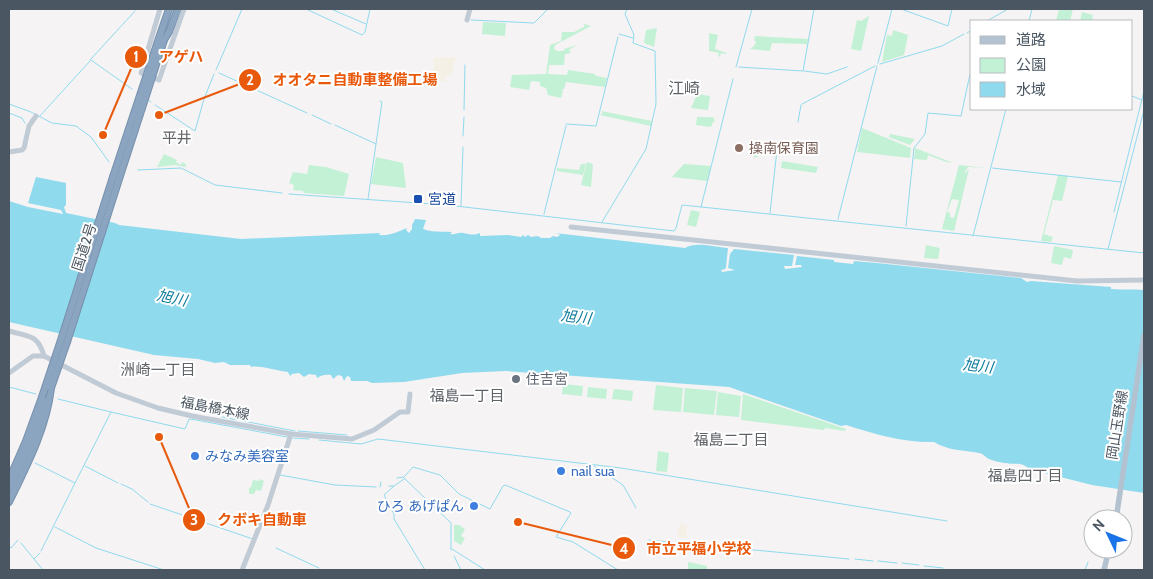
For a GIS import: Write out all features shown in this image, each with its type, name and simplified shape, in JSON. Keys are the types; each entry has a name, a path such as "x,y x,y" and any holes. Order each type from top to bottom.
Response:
{"highway":[{"name":"国道2号","path":"9,489 31,442 51,388 161,39 167,9"},
{"name":"国道2号","path":"9,480 42,398 113,177 161,39 174,9"},
{"path":"161,39 169,32 178,9"},
{"path":"9,502 42,429 48,409 51,388"},
{"path":"9,470 42,398"}],"main road":[{"name":"岡山玉野線","path":"1118,509 1144,335"}],"street":[{"path":"160,9 141,74 159,80 184,9"},
{"path":"468,20 470,9"},
{"path":"9,152 24,148 29,126 36,116"},
{"path":"571,227 1067,280 1144,280"},
{"path":"9,332 36,340 41,346 44,356 33,356 9,373"},
{"name":"福島橋本線","path":"44,356 116,393 158,408 291,434 342,439 358,437 374,430 397,414 408,412 410,394"},
{"path":"242,570 268,505 291,434"}],"green space":[{"path":"1059,9 1073,9 1070,20 1056,20"},
{"path":"1082,12 1093,15 1092,20 1080,20"},
{"path":"869,16 861,51 851,49 857,20 861,21"},
{"path":"483,22 506,23 505,36 482,34"},
{"path":"584,24 591,26 555,45 554,49 564,51 564,49 577,45 569,50 571,53 565,54 564,65 549,65 548,74 567,75 568,70 595,74 596,76 607,78 605,87 566,82 564,89 562,89 561,98 548,95 546,88 540,86 540,82 531,81 529,90 510,87 512,75 546,74 550,45 561,41 562,32 574,32 584,27"},
{"path":"657,28 654,47 644,43 646,30"},
{"path":"893,30 908,35 904,55 882,62 887,35 892,36"},
{"path":"709,33 718,35 715,49 726,54 721,53 720,57 718,56 719,53 709,51"},
{"path":"755,36 808,39 807,44 772,43 770,51 750,49 756,42 754,40"},
{"path":"697,94 710,96 708,110 691,108"},
{"path":"601,111 652,121 651,126 600,115 603,114"},
{"path":"697,117 713,117 715,121 711,127 696,125"},
{"path":"862,128 911,148 910,158 857,152"},
{"path":"890,134 915,139 910,145 889,137"},
{"path":"756,147 775,150 754,158 753,153 757,151"},
{"path":"915,148 953,163 928,155 927,160 914,159"},
{"path":"164,154 177,160 176,162 181,165 182,162 186,164 186,167 175,165 157,167"},
{"path":"376,157 403,163 406,188 371,184"},
{"path":"782,161 818,167 816,173 781,168"},
{"path":"587,162 593,164 591,187 581,185"},
{"path":"581,164 586,164 583,175 557,171 557,168 579,170"},
{"path":"684,164 711,166 707,181 672,177"},
{"path":"309,165 326,167 349,174 344,196 304,193 303,191 293,190 294,185 289,183 293,172 307,174"},
{"path":"959,165 986,168 968,167 964,173 969,169 954,231 942,229","holes":["952,199 959,200 954,218 950,217 950,213 947,212"]},
{"path":"1058,175 1068,176 1062,201 1053,200 1044,234 1053,237 1051,242 1041,241"},
{"path":"691,210 700,212 696,227 687,225"},
{"path":"926,245 940,248 938,259 924,258"},
{"path":"1054,246 1073,250 1071,259 1064,257 1062,265 1051,263"},
{"path":"563,384 583,386 582,396 562,394"},
{"path":"656,385 683,388 681,412 653,410"},
{"path":"588,387 607,389 606,399 587,397"},
{"path":"685,388 717,391 714,415 683,412"},
{"path":"614,389 633,391 632,401 612,399"},
{"path":"718,392 741,396 739,417 716,415"},
{"path":"743,394 846,429 845,431 825,428 824,430 741,420"},
{"path":"658,451 669,453 667,472 656,471"},
{"path":"260,479 264,481 261,491 256,490 254,494 249,494 249,488 253,480 259,481"},
{"path":"454,525 459,525 465,529 461,536 465,538 461,545 454,541"},
{"path":"688,562 707,566 707,570 688,570"}],"sand":[{"path":"456,57 451,76 447,75 445,82 433,80 434,58"},
{"path":"680,524 687,525 686,538 677,537"}],"water":[{"name":"旭川","path":"36,177 66,183 66,205 64,207 66,213 119,225 241,239 380,233 379,235 383,235 407,228 406,230 409,233 415,219 426,220 423,229 452,232 450,234 473,235 480,233 480,236 508,235 521,237 528,235 541,238 557,237 560,235 555,233 685,248 700,245 728,248 726,267 721,270 722,272 735,270 728,268 730,254 734,249 794,255 792,266 784,266 785,269 802,267 801,265 795,265 797,256 853,264 854,261 1021,278 1027,282 1144,290 1144,493 1092,485 1029,469 1020,464 994,461 981,453 951,449 934,442 901,439 879,435 846,425 841,426 729,387 506,371 462,373 404,382 372,383 367,381 351,381 350,377 347,376 344,381 342,376 338,375 333,379 331,375 322,375 317,378 316,375 309,374 304,377 299,373 290,376 288,372 251,367 250,365 230,365 224,362 215,363 198,359 154,355 9,322 9,201 63,214 61,210 28,203"}],"waterway":[{"path":"216,70 242,9"},
{"path":"306,9 362,35 365,32 370,9"},
{"path":"331,9 366,24"},
{"path":"602,222 646,149 656,104 655,51 633,43 634,35 625,14 627,9"},
{"path":"736,67 752,9"},
{"path":"739,67 803,71 814,9"},
{"path":"878,63 892,9"},
{"path":"901,9 948,26 952,9"},
{"path":"989,20 1008,9"},
{"path":"1029,20 1032,9"},
{"path":"471,20 534,23 547,10"},
{"path":"90,60 135,11"},
{"path":"619,34 633,38"},
{"path":"880,64 942,46 964,34"},
{"path":"566,124 596,126 618,37"},
{"path":"91,60 132,89"},
{"path":"39,117 90,61"},
{"path":"464,110 465,65"},
{"path":"802,104 875,66"},
{"path":"838,219 877,66"},
{"path":"804,71 827,74 847,67"},
{"path":"219,73 307,113"},
{"path":"155,105 195,131 204,99 214,74"},
{"path":"906,226 914,148 925,134 928,113 961,116 970,74"},
{"path":"701,207 733,79"},
{"path":"1114,212 1144,91"},
{"path":"1133,96 1142,100"},
{"path":"147,99 151,102"},
{"path":"368,199 382,102 380,101"},
{"path":"9,104 31,112 52,123 76,126 91,137 109,162"},
{"path":"798,122 801,105"},
{"path":"973,236 1006,110"},
{"path":"1108,249 1144,110"},
{"path":"9,113 22,118 25,123"},
{"path":"312,115 331,124"},
{"path":"463,136 464,117"},
{"path":"335,125 376,144"},
{"path":"544,214 566,126"},
{"path":"461,206 463,147"},
{"path":"770,213 777,150"},
{"path":"138,170 181,168 215,185 282,193"},
{"path":"992,168 1121,182"},
{"path":"289,194 447,205 674,231 682,205 1144,253"},
{"path":"9,387 36,394"},
{"path":"58,399 111,412"},
{"path":"75,483 111,412 185,429 189,419 287,437"},
{"path":"222,417 295,431"},
{"path":"298,431 347,435"},
{"path":"293,438 309,439"},
{"path":"319,440 361,444 378,439 621,468 947,521"},
{"path":"35,463 75,483 41,551"},
{"path":"85,466 118,483"},
{"path":"594,466 623,485 636,508"},
{"path":"404,477 413,467 440,475 459,494 490,509 505,485 570,512 556,537 573,542 618,570"},
{"path":"280,475 335,485 376,487"},
{"path":"397,478 403,477 451,523 451,550"},
{"path":"389,486 394,486 404,479"},
{"path":"380,487 381,482"},
{"path":"121,484 132,489 148,502"},
{"path":"394,486 384,495 394,514 394,519 425,570"},
{"path":"150,504 253,539"},
{"path":"55,527 96,548 164,570"},
{"path":"9,546 11,548 18,540"},
{"path":"649,540 685,544"},
{"path":"21,543 34,559"},
{"path":"691,544 849,559"},
{"path":"276,548 319,568"},
{"path":"452,549 485,570"},
{"path":"40,553 34,559 43,570"},
{"path":"454,556 461,570"},
{"path":"855,559 873,561"},
{"path":"878,561 897,563"},
{"path":"1085,570 1088,562"},
{"path":"902,563 919,565"},
{"path":"924,566 943,568"}],"place":[{"name":"オオタニ自動車整備工場","path":"159,115"},
{"name":"アゲハ","path":"103,135"},
{"name":"操南保育園","path":"739,148"},
{"name":"宮道","path":"418,199"},
{"name":"住吉宮","path":"516,379"},
{"name":"クボキ自動車","path":"159,437"},
{"name":"みなみ美容室","path":"195,456"},
{"name":"nail sua","path":"561,471"},
{"name":"ひろ あげぱん","path":"474,506"},
{"name":"市立平福小学校","path":"518,522"}],"district":[{"name":"江崎","path":"684,88"},
{"name":"平井","path":"177,138"},
{"name":"洲崎一丁目","path":"158,370"},
{"name":"福島一丁目","path":"467,396"},
{"name":"福島二丁目","path":"731,440"},
{"name":"福島四丁目","path":"1025,476"}]}
